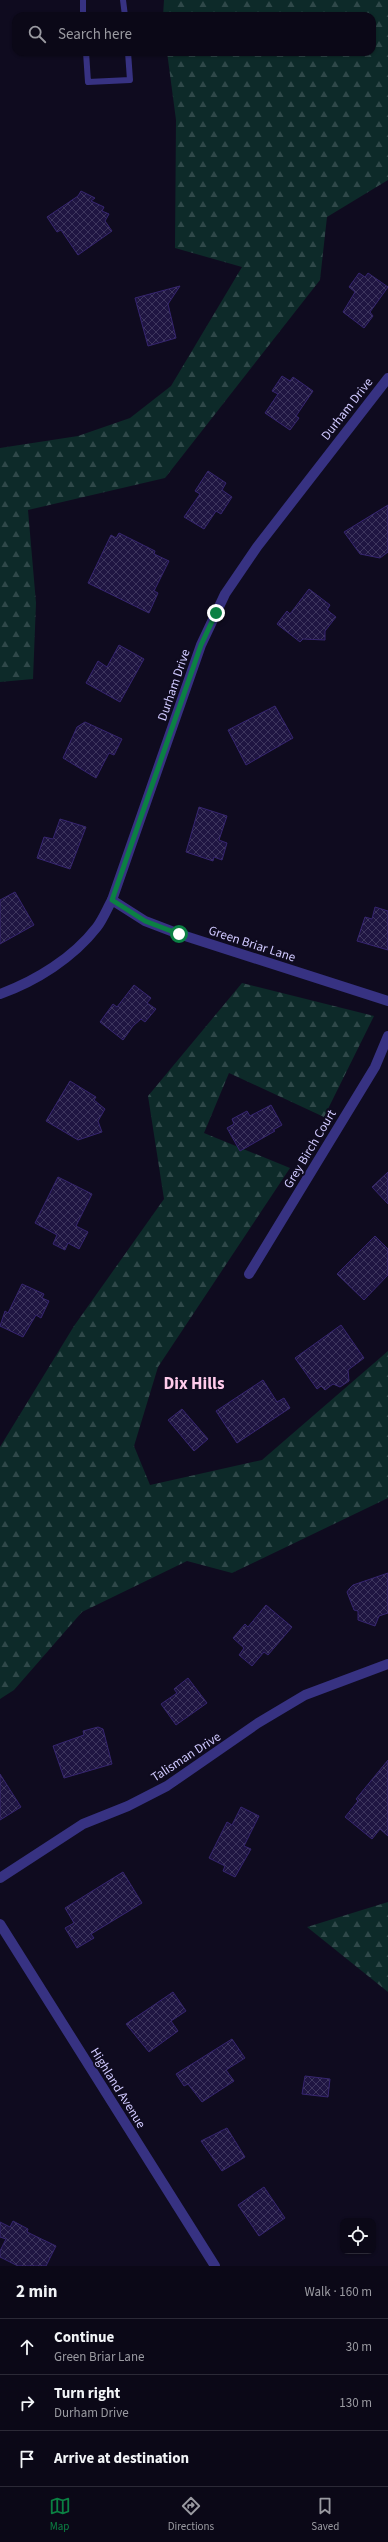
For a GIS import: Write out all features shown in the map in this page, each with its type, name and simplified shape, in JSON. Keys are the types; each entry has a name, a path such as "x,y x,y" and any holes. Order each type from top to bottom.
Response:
{"street":[{"name":"Durham Drive","path":"0,994 16,988 50,970 74,950 97,927 112,900 201,645 225,594 257,547 388,378"},
{"name":"Green Briar Lane","path":"112,900 145,921 179,934 388,1001"},
{"name":"Grey Birch Court","path":"249,1274 375,1067 388,1036"},
{"name":"Talisman Drive","path":"0,1878 83,1824 128,1806 168,1786 258,1723 305,1695 388,1664"},
{"name":"Highland Avenue","path":"0,1924 215,2266"}],"lane":[{"path":"83,0 83,12"},
{"path":"124,0 125,12"},
{"path":"86,56 88,82 130,80 128,56"}],"green space":[{"path":"164,0 388,0 388,180 327,217 320,280 165,478 28,510 36,603 33,679 0,682 0,448 78,436 130,418 171,386 242,267 175,248 176,120 168,56 376,56 376,12 163,12"},
{"path":"242,983 374,1016 324,1117 229,1073 204,1133 290,1168 158,1367 134,1446 150,1485 262,1460 388,1351 388,1498 232,1573 187,1561 82,1612 14,1690 0,1699 0,1447 74,1326 164,1199 148,1096"},
{"path":"388,1902 388,1992 307,1927"}],"building":[{"path":"81,191 95,198 91,201 104,207 102,211 109,214 105,221 112,231 78,255 61,230 57,232 47,217 78,196"},
{"path":"359,273 365,277 368,273 388,287 370,312 373,316 364,328 343,312 355,292 349,287"},
{"path":"180,286 168,304 176,338 148,346 135,298"},
{"path":"282,376 290,381 293,377 313,391 296,416 299,418 290,430 265,413 278,394 272,391"},
{"path":"208,471 226,483 222,490 232,497 221,514 216,511 204,529 184,517 200,494 195,491"},
{"path":"388,505 388,552 380,558 360,554 344,532"},
{"path":"119,533 155,551 154,554 169,561 154,591 158,593 149,613 88,583 111,535 116,538"},
{"path":"309,589 330,605 327,610 336,617 325,631 325,640 303,639 300,642 277,624 287,611 290,614"},
{"path":"119,645 144,659 120,702 86,683 98,661 107,667"},
{"path":"275,706 293,738 246,765 228,730"},
{"path":"85,722 122,739 114,755 109,753 96,778 63,758 77,727"},
{"path":"199,807 227,816 219,840 227,843 222,860 214,857 213,861 186,852"},
{"path":"60,819 86,827 70,869 37,858 44,837 53,839"},
{"path":"15,892 34,925 0,944 0,900"},
{"path":"375,907 388,911 388,950 357,941 365,917 372,919"},
{"path":"134,985 151,998 147,1003 156,1009 145,1022 141,1019 133,1026 123,1040 100,1022 113,1004 117,1007"},
{"path":"70,1081 96,1097 94,1100 105,1109 98,1121 102,1132 78,1140 46,1121"},
{"path":"271,1105 282,1125 273,1130 275,1131 240,1151 227,1128 234,1124 232,1119 247,1111 250,1116"},
{"path":"388,1172 388,1204 372,1187"},
{"path":"58,1177 92,1194 76,1226 88,1232 79,1249 68,1243 65,1250 53,1244 57,1235 35,1223"},
{"path":"375,1236 388,1249 388,1275 364,1300 337,1274"},
{"path":"22,1284 44,1294 42,1298 49,1301 41,1318 36,1315 23,1337 0,1326 5,1311 8,1313"},
{"path":"341,1325 364,1358 348,1370 349,1381 340,1387 333,1384 325,1390 321,1386 317,1389 295,1358"},
{"path":"263,1380 277,1402 284,1398 290,1408 237,1443 216,1411"},
{"path":"182,1409 208,1439 194,1451 168,1420"},
{"path":"388,1573 388,1613 379,1616 375,1626 358,1620 358,1611 354,1610 347,1592 353,1585"},
{"path":"266,1605 292,1627 268,1655 264,1652 252,1666 239,1655 244,1648 233,1638 245,1624 248,1627"},
{"path":"188,1678 207,1703 176,1725 161,1704 177,1693 174,1689"},
{"path":"98,1727 103,1729 112,1764 64,1778 53,1746 84,1735 83,1731"},
{"path":"388,1760 388,1836 380,1829 372,1839 345,1817 358,1801 356,1799"},
{"path":"0,1774 21,1807 0,1820"},
{"path":"241,1807 259,1816 244,1846 251,1849 235,1877 223,1871 225,1866 209,1858 227,1822 232,1825"},
{"path":"123,1872 142,1903 91,1934 94,1938 77,1948 65,1928 74,1923 65,1908"},
{"path":"173,1992 186,2011 171,2021 178,2031 149,2052 126,2024"},
{"path":"232,2039 245,2058 226,2070 234,2081 202,2102 188,2084 184,2086 176,2074"},
{"path":"305,2076 330,2079 328,2097 302,2094"},
{"path":"227,2128 245,2157 222,2171 201,2141"},
{"path":"264,2187 285,2218 259,2236 238,2205"},
{"path":"13,2221 28,2229 27,2232 56,2246 46,2266 18,2266 0,2257 0,2251 6,2239 0,2237 0,2222 10,2227"}],"district":[{"name":"Dix Hills","path":"194,1384"}],"route":[{"path":"179,934 145,921 112,900 201,645 216,613"}]}
